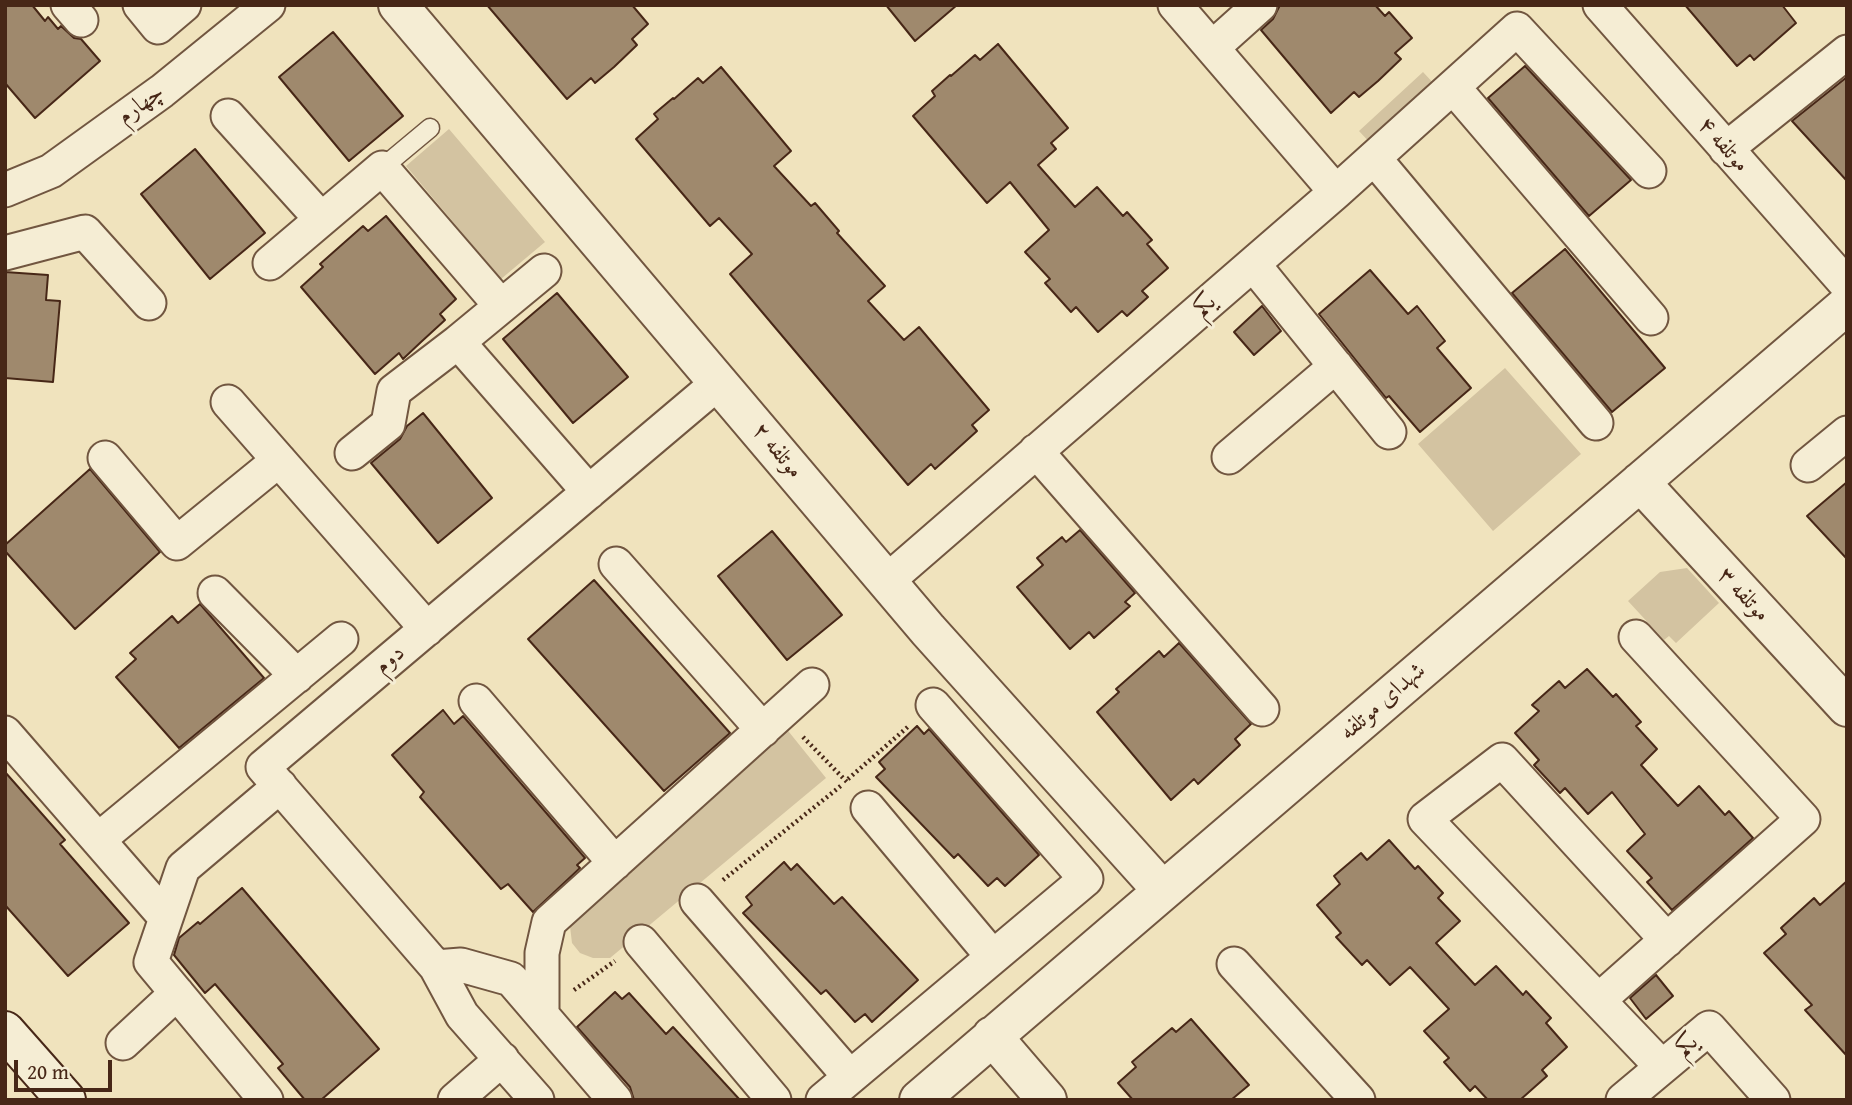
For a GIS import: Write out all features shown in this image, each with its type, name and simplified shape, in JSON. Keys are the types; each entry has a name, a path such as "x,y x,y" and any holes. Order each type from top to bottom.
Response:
{"street":[{"path":"140,5 158,27 184,5"},
{"name":"چهارم","path":"5,190 51,171 162,91 268,5"},
{"name":"موتلفه ۲","path":"398,5 928,630 1162,890"},
{"path":"1175,5 1336,192"},
{"path":"1212,48 1261,5"},
{"name":"موتلفه ۴","path":"1600,5 1847,285"},
{"name":"یکم","path":"887,581 1336,192 1517,29 1649,171"},
{"path":"1726,149 1847,52"},
{"path":"1453,87 1651,318"},
{"path":"228,116 321,219"},
{"path":"1374,158 1596,423"},
{"path":"270,263 382,167 501,306"},
{"path":"5,253 85,232 149,303"},
{"path":"1253,264 1389,432"},
{"path":"352,453 388,424 394,391 544,271"},
{"name":"شهدای موتلفه","path":"919,1100 1847,305"},
{"path":"458,342 589,492"},
{"path":"1228,457 1336,366"},
{"name":"دوم","path":"537,1100 462,1015 436,967 263,767 719,382"},
{"path":"228,402 427,629"},
{"path":"1808,466 1847,433"},
{"path":"1036,451 1262,709"},
{"path":"106,458 177,543 279,460"},
{"name":"موتلفه ۳","path":"1640,482 1847,708"},
{"path":"616,564 772,722"},
{"path":"215,593 297,676"},
{"path":"1599,1000 1803,819 1636,637"},
{"path":"98,840 341,639"},
{"path":"542,1013 542,953 550,922 812,685"},
{"path":"477,701 615,863"},
{"path":"823,1100 1086,879 933,705"},
{"path":"5,733 166,918"},
{"path":"1662,1067 1425,819 1502,760 1667,940"},
{"path":"266,1100 151,962 183,868 279,786"},
{"path":"868,808 993,957"},
{"path":"697,901 849,1077"},
{"path":"640,942 775,1100"},
{"path":"1234,964 1358,1100"},
{"path":"436,967 461,965 511,979 615,1100"},
{"path":"123,1043 177,993"},
{"name":"یکم","path":"1623,1100 1709,1028 1773,1100"},
{"path":"5,1031 66,1100"},
{"path":"992,1037 1047,1100"},
{"path":"455,1100 502,1059"}],"lane":[{"path":"382,167 430,128"}],"path":[{"path":"697,901 847,781 933,705"},
{"path":"772,722 847,781 868,808"}],"shaded area":[{"path":"1423,72 1436,86 1372,145 1359,131"},
{"path":"449,129 545,242 501,279 406,166"},
{"path":"1505,368 1581,454 1493,531 1418,444"},
{"path":"1687,568 1719,603 1676,643 1669,636 1664,640 1628,601 1660,572"},
{"path":"785,727 826,778 610,958 593,958 580,953 572,943 569,918"}],"building":[{"path":"5,5 32,5 45,21 48,17 58,29 61,26 74,38 81,39 100,61 35,118 5,83"},
{"path":"487,5 632,5 648,24 632,39 637,45 614,67 595,83 591,78 567,99"},
{"path":"886,5 957,5 915,41"},
{"path":"1280,5 1375,5 1385,16 1389,12 1412,38 1395,53 1401,59 1378,81 1359,97 1354,92 1331,113 1261,30 1273,19"},
{"path":"1685,5 1782,5 1796,23 1754,60 1750,55 1737,66"},
{"path":"333,32 403,116 349,161 279,77"},
{"path":"998,44 1068,128 1051,143 1056,149 1038,165 1075,207 1097,187 1123,216 1127,212 1152,240 1147,244 1168,268 1142,291 1148,297 1127,316 1122,311 1098,332 1076,307 1071,312 1045,283 1050,279 1025,252 1049,230 1010,182 987,203 913,116 935,96 932,91 950,75 975,55 980,60"},
{"path":"1525,66 1631,180 1589,216 1488,98"},
{"path":"721,67 791,151 774,166 811,206 815,203 839,231 837,233 885,286 868,301 904,340 919,327 989,410 972,425 977,431 935,469 931,464 908,485 730,274 752,254 719,218 710,226 636,139 658,119 654,114 698,78 703,83"},
{"path":"1847,77 1847,181 1792,121"},
{"path":"195,149 265,233 210,279 141,194"},
{"path":"386,216 456,299 440,314 445,320 403,359 399,353 375,374 301,287 323,267 320,264 363,226 368,231"},
{"path":"1565,249 1665,368 1612,412 1512,293"},
{"path":"1370,270 1408,314 1417,306 1445,341 1437,348 1471,388 1420,432 1389,396 1386,398 1319,314"},
{"path":"5,272 48,275 46,300 60,301 53,382 5,378"},
{"path":"557,293 628,377 573,423 503,339"},
{"path":"1262,306 1281,331 1254,355 1234,332"},
{"path":"423,413 492,498 438,543 371,463 400,439 407,426"},
{"path":"90,469 160,552 75,629 5,551 5,545"},
{"path":"1847,482 1847,559 1807,516"},
{"path":"1080,530 1135,593 1125,602 1130,606 1094,638 1089,632 1070,649 1017,587 1043,565 1037,558 1062,537 1066,542"},
{"path":"772,531 842,615 787,660 718,576"},
{"path":"594,580 730,733 664,791 528,639"},
{"path":"200,604 264,678 179,748 116,677 136,659 130,653 172,616 178,623"},
{"path":"1179,643 1251,724 1235,739 1240,745 1198,784 1194,779 1171,800 1097,712 1119,692 1116,689 1159,651 1164,657"},
{"path":"1587,669 1613,697 1616,694 1641,722 1636,726 1657,749 1641,765 1678,806 1699,786 1725,815 1729,811 1753,838 1672,910 1647,882 1652,878 1627,851 1645,834 1612,792 1588,814 1565,788 1560,793 1534,765 1539,760 1515,733 1539,711 1532,705 1559,681 1565,688"},
{"path":"443,710 454,724 463,716 585,858 577,865 580,868 533,912 508,884 501,889 420,797 424,792 392,755"},
{"path":"917,726 924,734 929,729 1039,855 1005,886 997,878 988,886 958,854 954,858 876,777 885,769 879,762"},
{"path":"5,772 65,840 60,844 129,923 68,976 5,905"},
{"path":"1389,840 1415,869 1418,866 1443,893 1438,898 1460,921 1436,943 1475,985 1496,966 1523,995 1526,991 1551,1018 1546,1023 1567,1047 1542,1070 1547,1076 1520,1100 1488,1100 1475,1086 1470,1091 1444,1062 1449,1058 1424,1031 1449,1009 1410,967 1390,985 1367,960 1362,965 1336,937 1341,933 1317,905 1340,884 1334,876 1361,853 1367,860"},
{"path":"784,862 791,870 797,864 834,904 842,897 918,980 872,1022 865,1014 855,1022 826,990 821,994 743,913 752,905 746,897"},
{"path":"1847,881 1847,1056 1805,1010 1812,1005 1764,953 1786,934 1781,928 1814,898 1820,905"},
{"path":"242,888 379,1049 321,1100 305,1100 278,1068 283,1064 215,984 205,993 174,955 179,938"},
{"path":"1656,975 1673,996 1646,1019 1630,998"},
{"path":"615,992 622,999 629,993 666,1034 673,1027 740,1100 634,1100 630,1087 577,1027"},
{"path":"1191,1019 1249,1085 1231,1100 1133,1100 1118,1083 1136,1067 1132,1062 1172,1028 1176,1032"}]}
